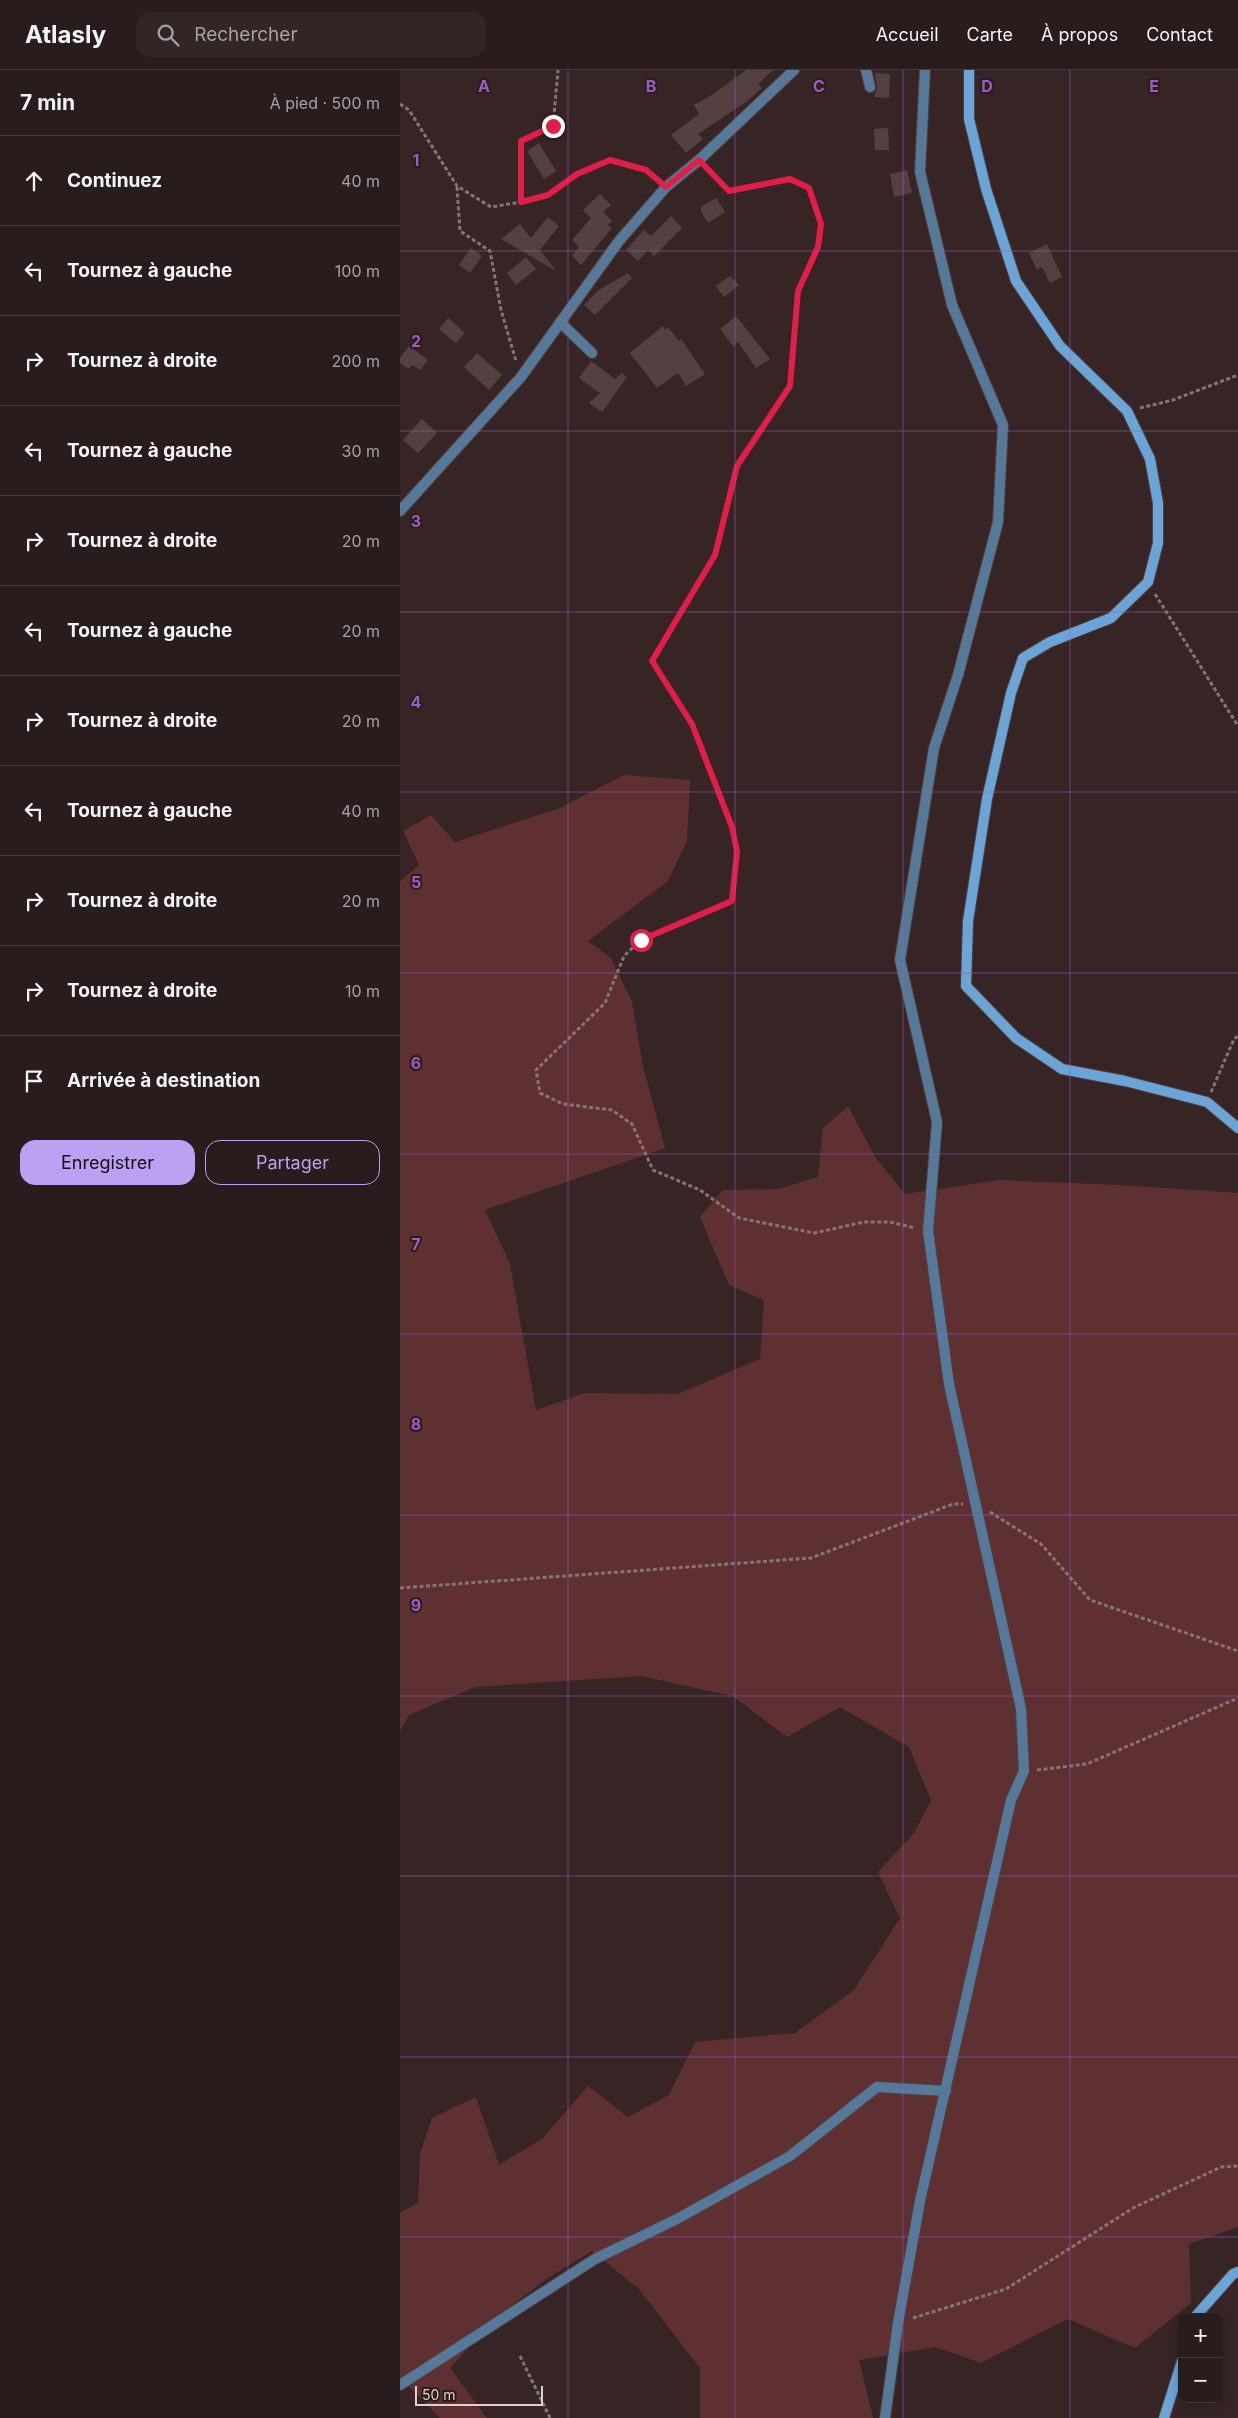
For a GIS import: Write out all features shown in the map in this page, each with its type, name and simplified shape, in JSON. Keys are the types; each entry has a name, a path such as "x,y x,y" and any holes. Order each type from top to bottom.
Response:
{"street":[{"path":"400,511 521,377 619,241 666,187 699,160 794,70"},
{"path":"866,70 870,87"},
{"path":"885,2418 898,2323 920,2201 1011,1800 1024,1771 1021,1709 949,1384 928,1231 937,1122 900,960 934,748 958,675 998,522 1003,425 952,304 920,172 925,70"},
{"path":"970,70 969,119 986,189 1016,281 1060,346 1127,411 1150,459 1158,503 1158,543 1148,582 1111,618 1050,642 1023,658 1011,693 987,799 968,921 966,986 1016,1038 1062,1070 1125,1081 1207,1102 1238,1128"},
{"path":"560,322 592,353"},
{"path":"400,2385 595,2259 677,2219 790,2156 877,2087 946,2091"},
{"path":"1198,2313 1232,2274 1238,2272"},
{"path":"1164,2418 1178,2374"}],"path":[{"path":"521,202 521,141 553,126 558,70"},
{"path":"400,104 409,110 457,186 491,207 548,195 577,174 610,160 646,170 666,187"},
{"path":"699,160 729,191 790,179 809,188 821,224 818,247 798,291 790,386 737,466 715,555 652,661 692,724 732,827 737,851 732,901 641,940 624,956 605,1003 536,1070 540,1093 563,1104 612,1110 632,1124 653,1170 700,1190 738,1218 814,1233 864,1222 890,1222 928,1231"},
{"path":"457,186 460,231 490,251 501,310 521,377"},
{"path":"1127,411 1173,400 1238,375"},
{"path":"1148,582 1238,726"},
{"path":"1207,1102 1234,1039 1238,1036"},
{"path":"400,1588 812,1558 953,1504 977,1504 1041,1544 1090,1600 1238,1650"},
{"path":"1024,1771 1087,1764 1238,1698"},
{"path":"898,2323 1006,2289 1133,2208 1220,2167 1238,2166"},
{"path":"520,2356 550,2418"}],"shaded area":[{"path":"624,775 690,780 687,841 668,881 588,941 611,958 632,1002 643,1067 665,1148 485,1210 510,1264 536,1410 585,1393 678,1394 760,1359 764,1300 729,1285 700,1217 723,1190 779,1189 818,1177 823,1128 848,1106 875,1157 905,1194 1000,1180 1120,1185 1238,1193 1238,2227 1189,2244 1191,2303 1135,2348 1068,2319 981,2363 935,2347 859,2360 873,2418 700,2418 700,2368 639,2289 592,2251 548,2278 494,2319 450,2368 487,2418 440,2418 400,2377 400,2213 418,2203 420,2154 432,2118 476,2097 499,2165 543,2138 588,2086 628,2117 669,2095 695,2042 795,2033 854,1990 900,1918 878,1872 914,1833 931,1800 909,1747 840,1707 787,1737 733,1696 641,1676 475,1687 409,1715 400,1731 400,881 419,865 403,831 431,815 455,842 560,808"}],"building":[{"path":"746,70 773,70 758,84 762,88 746,102 698,134 703,139 686,153 671,135 699,114 694,105 715,93"},
{"path":"875,73 890,74 889,98 874,97 877,88"},
{"path":"888,128 889,150 875,150 874,129"},
{"path":"539,143 556,171 544,179 527,151"},
{"path":"907,170 912,193 894,197 890,174"},
{"path":"600,194 611,205 603,212 612,221 608,225 612,228 581,265 572,256 579,247 572,240 591,218 583,210"},
{"path":"716,198 725,212 708,223 701,212 701,207"},
{"path":"671,216 682,228 654,256 648,250 638,261 626,250 644,230 651,236"},
{"path":"548,217 559,226 540,250 556,271 501,239 520,224 531,238"},
{"path":"1047,244 1062,277 1050,283 1042,267 1037,270 1029,253"},
{"path":"471,248 482,256 470,273 459,265"},
{"path":"526,257 536,269 516,285 507,273"},
{"path":"628,273 632,278 595,315 584,305 599,290"},
{"path":"730,276 739,285 724,297 716,286"},
{"path":"736,316 770,359 756,368 738,342 733,346 720,329"},
{"path":"448,318 465,333 456,343 439,329"},
{"path":"663,326 665,330 668,327 679,341 681,339 705,374 686,386 679,374 676,374 657,388 630,353"},
{"path":"409,346 428,360 420,370 412,365 409,369 400,363 400,358"},
{"path":"477,353 502,375 489,390 464,367"},
{"path":"591,361 615,379 622,373 627,377 602,412 589,403 600,393 579,378"},
{"path":"422,419 437,433 418,453 403,440"}],"route":[{"path":"553,126 521,141 521,202 548,195 577,174 610,160 646,170 666,187 699,160 729,191 790,179 809,188 821,224 818,247 798,291 790,386 737,466 715,555 652,661 692,724 732,827 737,851 732,901 641,940"}]}
